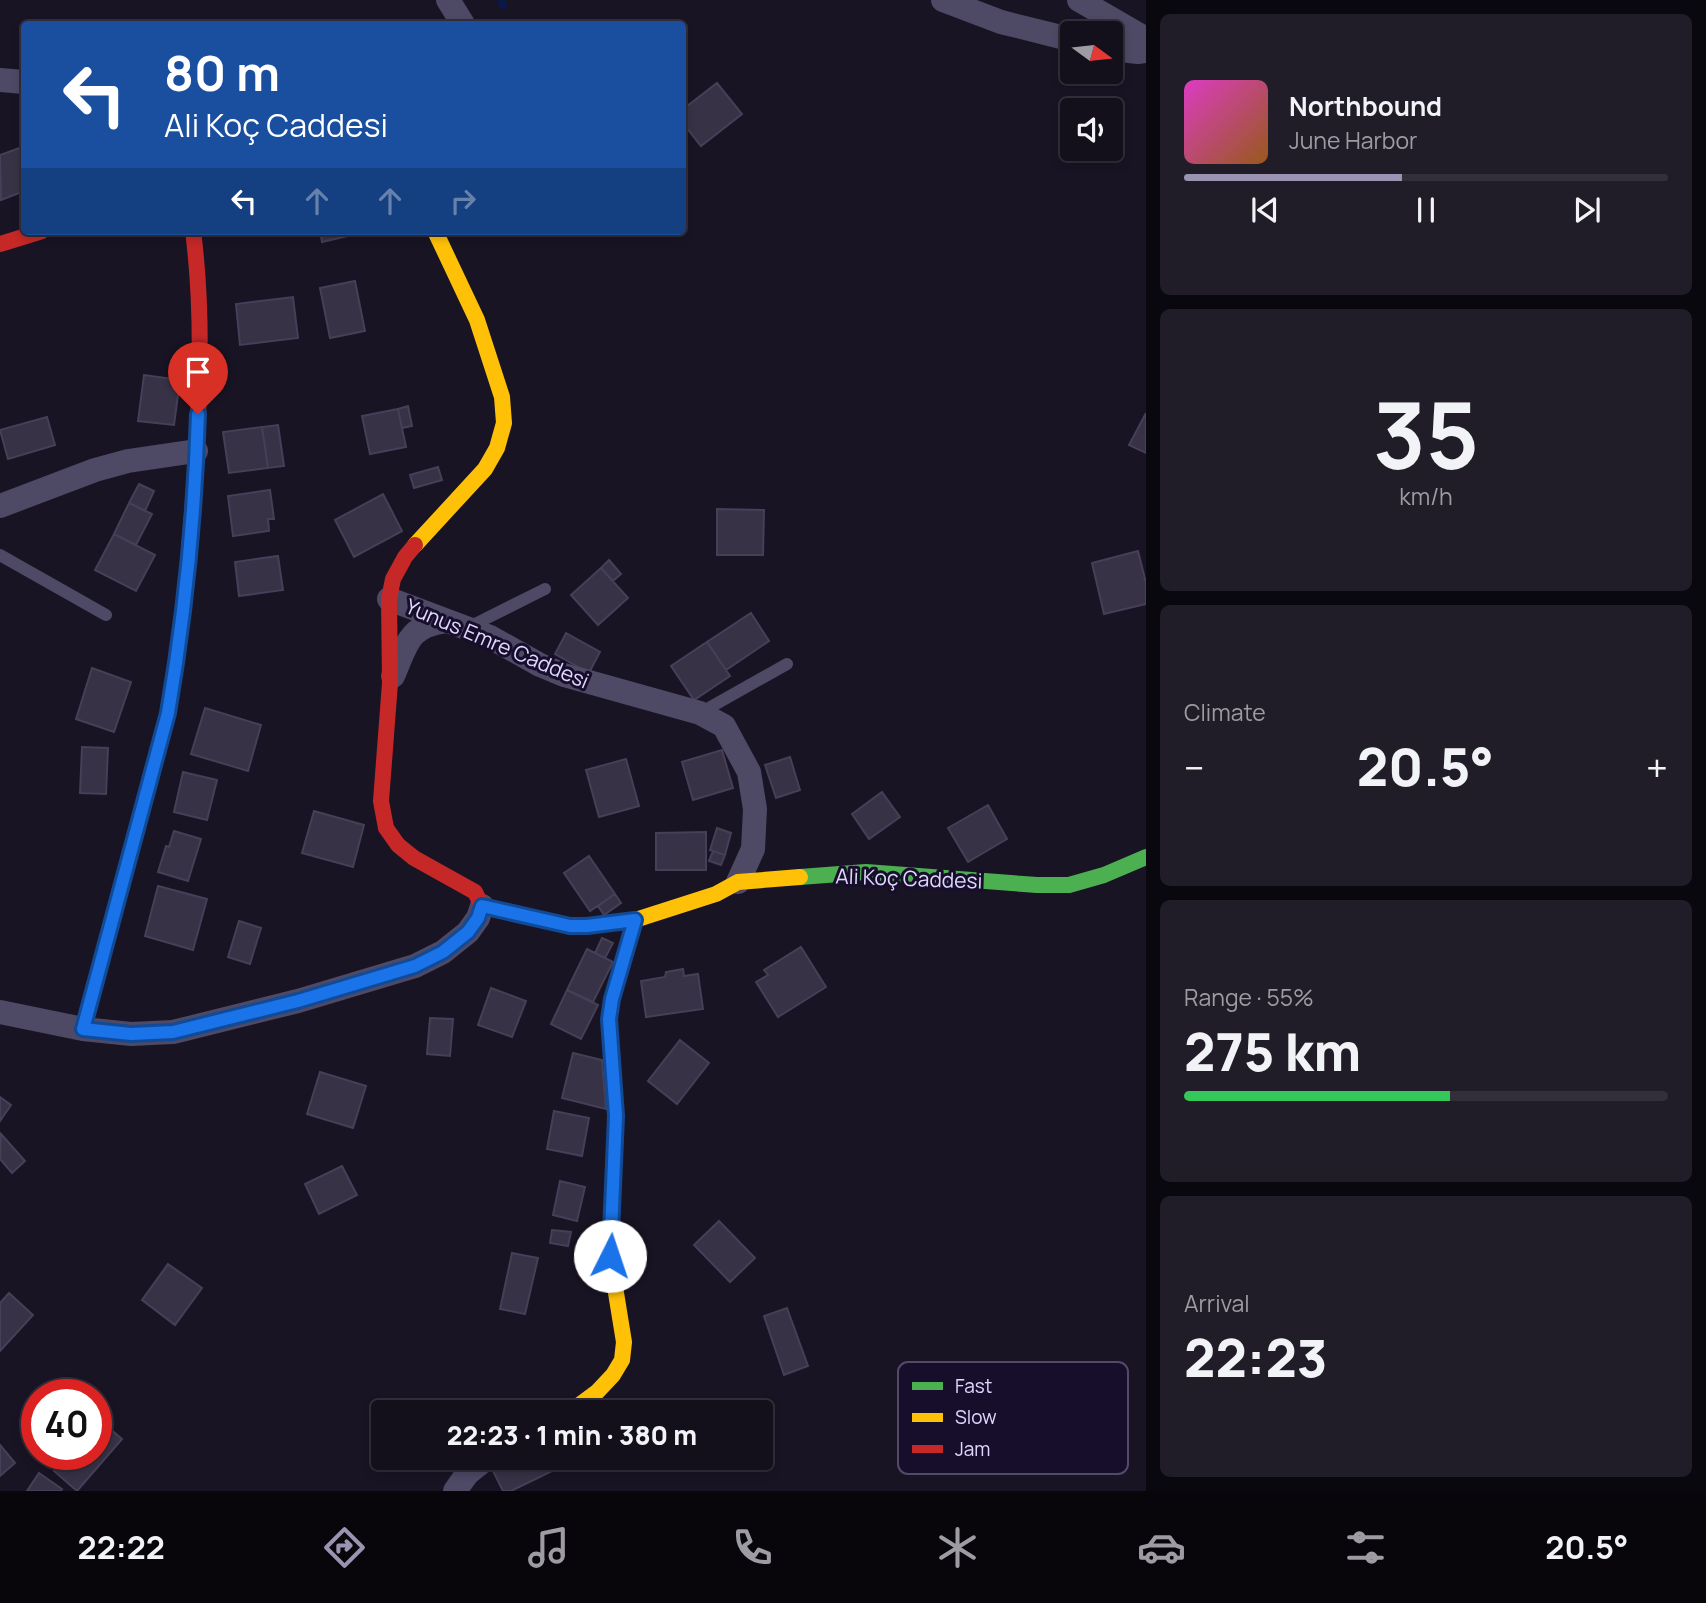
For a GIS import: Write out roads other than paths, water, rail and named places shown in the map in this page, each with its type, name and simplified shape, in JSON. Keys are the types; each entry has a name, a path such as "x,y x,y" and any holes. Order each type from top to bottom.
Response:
{"street":[{"path":"448,0 461,21"},
{"path":"943,0 1001,22 1060,37"},
{"path":"1079,0 1146,39"},
{"path":"1124,50 1146,51"},
{"path":"0,80 21,82"},
{"path":"0,244 29,235"},
{"path":"83,1029 168,713 177,660 185,596 196,451 200,349 200,286 194,235"},
{"name":"Yunus Emre Caddesi","path":"437,235 477,320 502,397 504,423 497,448 485,469 405,557 393,579 389,599 490,637 564,675 700,713 724,726 749,772 755,809 753,849 738,882"},
{"path":"0,506 95,470 128,461 196,451"},
{"path":"0,1012 83,1029 131,1034 173,1032 298,1001 415,966 443,952 468,932 478,918 482,906 475,892 414,858 398,845 386,828 381,801 390,683 389,599"},
{"path":"390,683 413,635 428,623 457,625"},
{"name":"Ali Koç Caddesi","path":"482,906 570,926 596,926 635,920 716,894 738,882 866,873 1069,885 1104,875 1146,857"},
{"path":"586,1400 613,1375 622,1360 624,1342 610,1256 616,1116 609,1019 612,999 635,920"},
{"path":"455,1491 472,1470"}],"lane":[{"path":"0,555 106,615"},
{"path":"457,625 545,589"},
{"path":"700,713 787,664"}],"waterway":[{"path":"501,0 503,5"}]}
